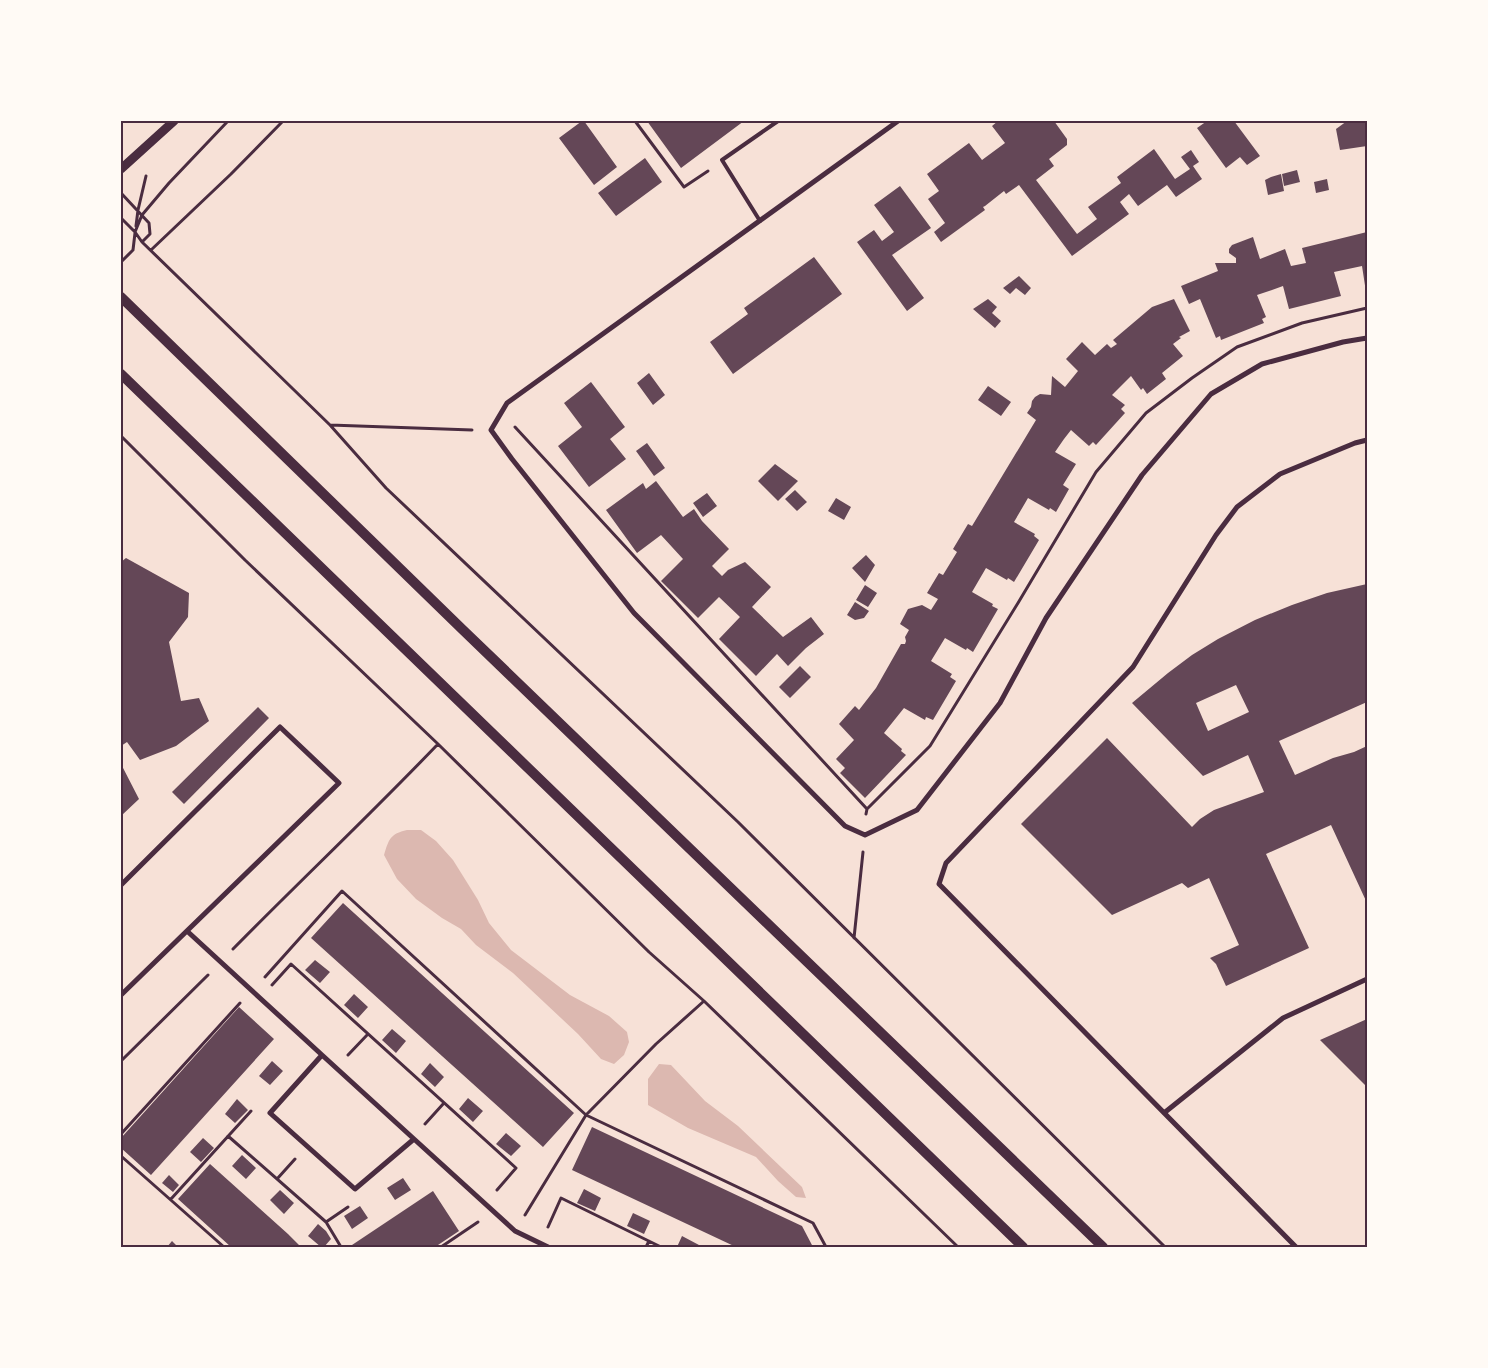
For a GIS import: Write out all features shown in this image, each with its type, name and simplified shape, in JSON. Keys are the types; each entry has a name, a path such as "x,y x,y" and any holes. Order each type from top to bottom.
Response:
{"main road":[{"path":"121,298 1103,1247"},
{"path":"121,374 1023,1247"}],"street":[{"path":"121,169 174,121"},
{"path":"898,121 507,403 490,430 634,613 845,826 865,835 917,810 1000,703 1046,618 1142,475 1211,394 1262,364 1343,342 1367,338"},
{"path":"1296,1247 938,884 946,863 1133,667 1216,535 1237,507 1280,474 1354,443 1367,440"},
{"path":"121,885 280,727 339,783 121,995"},
{"path":"187,931 515,1231 548,1247"},
{"path":"1164,1113 1283,1018 1367,979"},
{"path":"322,1055 270,1113 355,1189 413,1138"}],"lane":[{"path":"760,221 722,160 778,121"}],"path":[{"path":"135,232 142,215 169,183 228,121"},
{"path":"151,250 283,121"},
{"path":"635,121 684,187 722,160"},
{"path":"121,262 133,250 138,210 158,135"},
{"path":"121,193 149,223 150,234 142,242"},
{"path":"121,218 142,242 330,425 386,488 738,822 1165,1247"},
{"path":"502,412 867,809"},
{"path":"330,425 490,430"},
{"path":"121,436 245,560 438,744 649,952 704,1001 958,1247"},
{"path":"121,1061 438,744"},
{"path":"854,939 865,835"},
{"path":"121,1134 252,992 342,890 586,1115 813,1223 824,1246"},
{"path":"260,999 291,964 516,1168 485,1203"},
{"path":"515,1231 586,1115 645,1055 704,1001"},
{"path":"240,1003 247,1009"},
{"path":"336,1068 368,1034"},
{"path":"413,1138 444,1103"},
{"path":"170,1199 254,1107"},
{"path":"277,1179 306,1145"},
{"path":"121,1156 224,1247"},
{"path":"540,1243 561,1198 661,1247"},
{"path":"441,1247 494,1212"},
{"path":"326,1222 341,1247"},
{"path":"646,1247 648,1241"}],"shaded area":[{"path":"407,830 421,830 436,841 453,860 478,900 489,923 511,950 570,995 609,1016 627,1032 629,1042 624,1055 614,1064 601,1059 578,1034 513,973 476,945 461,929 416,899 397,879 384,855 391,838 397,833"},
{"path":"659,1064 671,1065 705,1101 738,1126 802,1187 806,1198 796,1197 756,1157 688,1128 648,1105 648,1079"}],"building":[{"path":"584,121 617,167 594,185 559,138"},
{"path":"647,121 744,121 681,168"},
{"path":"998,121 1054,121 1067,139 1067,145 1049,159 1054,166 1036,180 1077,234 1097,219 1088,207 1121,183 1117,177 1154,149 1175,179 1190,169 1181,157 1191,150 1199,162 1193,166 1202,179 1176,197 1167,185 1138,206 1129,194 1120,202 1129,214 1072,256 1019,185 1006,194 1004,191 983,207 985,210 941,242 934,232 945,223 928,199 939,191 927,174 969,143 982,160 1005,143 992,126"},
{"path":"1207,121 1234,121 1260,156 1247,165 1240,157 1226,168 1197,128"},
{"path":"1347,121 1366,121 1367,146 1340,150 1336,129"},
{"path":"645,158 662,182 616,216 598,193"},
{"path":"1297,170 1300,182 1284,186 1282,174"},
{"path":"1281,174 1284,191 1268,195 1265,180"},
{"path":"1327,179 1329,190 1316,193 1314,182"},
{"path":"900,186 931,228 892,255 924,298 907,311 857,242 874,230 882,241 894,232 874,205"},
{"path":"1367,232 1367,292 1362,266 1334,272 1341,296 1289,309 1283,286 1257,295 1266,317 1262,319 1264,323 1221,340 1220,336 1216,338 1200,299 1189,304 1181,286 1218,271 1215,263 1236,263 1236,258 1229,253 1229,249 1232,245 1253,237 1260,259 1285,249 1291,266 1306,263 1302,248"},
{"path":"814,257 842,294 733,374 710,342 748,314 744,308"},
{"path":"1019,276 1031,288 1025,295 1016,288 1010,294 1003,288"},
{"path":"988,299 997,307 992,313 1001,321 995,328 973,309"},
{"path":"1174,299 1190,331 1179,337 1181,338 1173,344 1183,356 1162,373 1166,379 1147,394 1143,388 1141,390 1131,376 1112,395 1125,405 1121,409 1125,413 1096,445 1093,442 1089,446 1071,430 1064,439 1055,452 1076,464 1063,485 1069,489 1056,512 1028,498 1014,522 1035,534 1034,536 1039,540 1014,582 986,568 972,592 998,609 973,652 945,638 931,661 952,674 950,677 956,681 933,720 926,717 925,720 904,708 884,733 906,755 865,798 840,773 845,768 836,759 854,740 839,724 855,706 859,710 876,688 901,644 905,644 905,637 909,630 900,624 908,609 922,605 931,610 938,599 927,593 939,573 943,575 957,552 953,549 968,524 972,526 1036,420 1027,413 1032,401 1040,394 1051,395 1052,376 1065,387 1078,371 1066,359 1082,342 1095,355 1107,344 1111,348 1117,344 1113,340 1152,307"},
{"path":"649,373 665,395 653,405 637,383"},
{"path":"591,382 625,427 610,439 626,459 589,487 558,446 582,427 564,403"},
{"path":"988,386 1011,402 1001,416 978,400"},
{"path":"647,443 665,468 654,476 636,451"},
{"path":"775,464 798,481 778,501 758,481"},
{"path":"656,481 683,517 694,509 702,521 729,549 712,566 722,576 728,570 745,562 771,587 752,607 783,637 811,617 824,634 788,666 777,654 756,676 719,639 740,617 719,597 698,618 661,581 683,559 661,535 637,553 606,510 643,483 646,489"},
{"path":"795,490 807,502 797,511 785,499"},
{"path":"707,493 717,506 703,517 693,503"},
{"path":"836,498 851,507 844,520 828,511"},
{"path":"866,555 875,565 865,582 852,568"},
{"path":"126,558 189,593 188,617 169,642 181,701 199,698 209,721 176,746 140,760 127,742 121,746 121,562"},
{"path":"1367,584 1367,702 1279,741 1295,775 1333,758 1367,746 1367,903 1331,825 1266,854 1309,948 1226,986 1216,964 1210,958 1239,945 1209,878 1188,888 1182,883 1112,915 1021,824 1107,738 1192,827 1214,810 1264,792 1248,755 1203,776 1132,703 1192,655 1218,639 1255,620 1327,593","holes":["1236,685 1249,712 1208,731 1196,703"]},
{"path":"865,585 877,593 868,607 856,600"},
{"path":"855,602 869,611 864,618 855,620 847,615"},
{"path":"800,666 811,677 790,698 779,687"},
{"path":"258,707 269,718 184,804 172,792"},
{"path":"121,764 139,799 121,816"},
{"path":"343,903 574,1113 543,1147 311,938"},
{"path":"315,960 330,972 320,983 305,970"},
{"path":"354,994 368,1007 358,1018 344,1005"},
{"path":"239,1007 274,1039 151,1175 121,1148 121,1138"},
{"path":"1367,1019 1367,1087 1320,1040"},
{"path":"392,1029 406,1041 396,1053 382,1040"},
{"path":"272,1061 283,1071 270,1085 259,1076"},
{"path":"430,1063 444,1077 435,1087 421,1074"},
{"path":"468,1098 483,1111 473,1122 459,1109"},
{"path":"237,1099 248,1110 235,1123 225,1114"},
{"path":"592,1127 802,1226 813,1247 736,1247 572,1170"},
{"path":"506,1133 521,1146 511,1156 496,1144"},
{"path":"203,1138 214,1148 201,1162 190,1152"},
{"path":"242,1155 256,1168 246,1179 232,1166"},
{"path":"210,1164 301,1247 231,1247 178,1199"},
{"path":"169,1175 179,1185 173,1192 162,1183"},
{"path":"403,1178 411,1190 395,1200 387,1188"},
{"path":"584,1189 601,1198 595,1211 577,1203"},
{"path":"280,1190 294,1203 284,1214 270,1200"},
{"path":"433,1191 459,1231 435,1247 349,1247"},
{"path":"360,1206 368,1218 352,1229 344,1216"},
{"path":"633,1213 650,1221 644,1234 627,1226"},
{"path":"318,1224 331,1239 324,1247 321,1247 308,1236"},
{"path":"682,1236 699,1245 698,1247 677,1247"},
{"path":"172,1241 178,1247 167,1247"}]}
